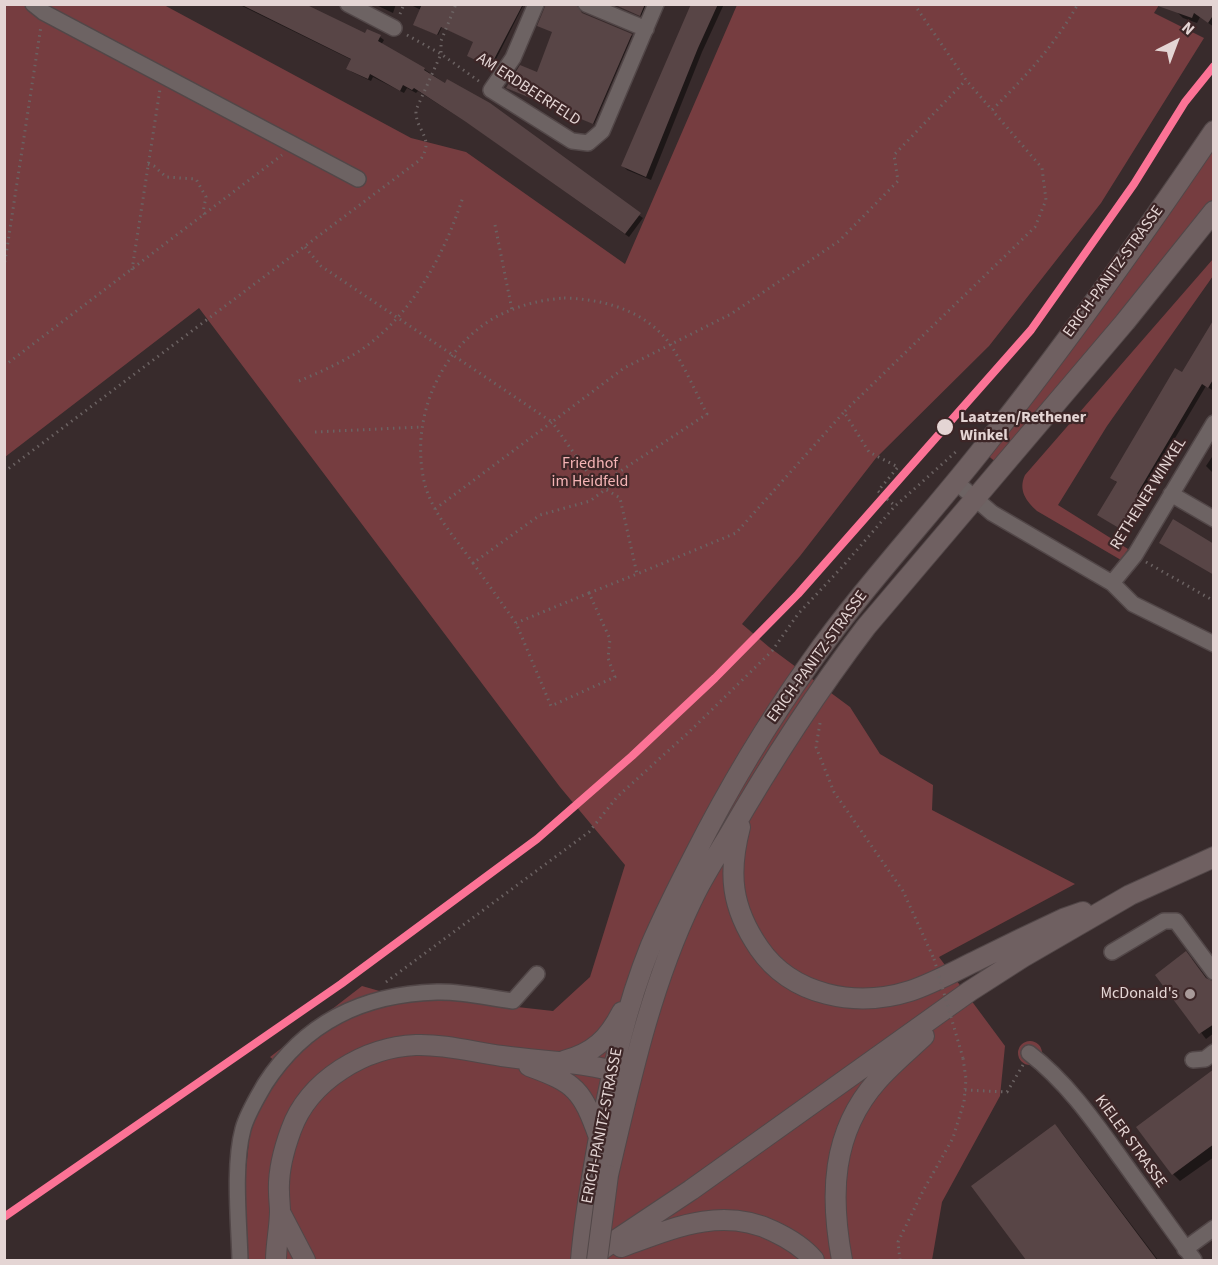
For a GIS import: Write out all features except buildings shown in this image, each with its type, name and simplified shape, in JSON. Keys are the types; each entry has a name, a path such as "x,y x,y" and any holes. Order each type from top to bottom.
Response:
{"main road":[{"name":"ERICH-PANITZ-STRASSE","path":"588,1260 591,1186 599,1138 612,1070 638,981 652,944 681,882 727,792 811,662 848,612 987,443 1104,287 1214,131"},
{"name":"ERICH-PANITZ-STRASSE","path":"588,1260 631,1076 657,987 692,899 746,805 788,736 830,675 915,569 1125,322 1214,212"},
{"path":"746,805 736,840 732,877 738,911 749,933 766,958 792,980 818,992 847,999 880,998 910,991 1063,919 1130,895 1214,857"},
{"path":"588,1260 970,991 1023,957 1130,895"},
{"path":"558,1062 589,1053 602,1042 615,1026 638,981"},
{"path":"842,1260 834,1197 843,1139 856,1111 876,1082 970,991"},
{"path":"276,1260 280,1179 292,1128 306,1103 322,1084 343,1068 365,1056 392,1047 417,1045 448,1047 612,1070 631,1076"},
{"path":"501,1056 556,1076 573,1087 584,1099 599,1138"},
{"path":"280,1212 305,1260"},
{"path":"588,1260 701,1221 728,1219 756,1223 777,1233 794,1243 814,1260"}],"street":[{"path":"348,4 394,28"},
{"path":"491,90 513,58 536,4"},
{"path":"586,4 646,29"},
{"name":"AM ERDBEERFELD","path":"491,90 572,141 588,143 602,131 656,4"},
{"path":"38,8 358,179"},
{"name":"RETHENER WINKEL","path":"1112,583 1135,555 1214,423"},
{"path":"956,482 992,513 1112,583 1133,604 1214,644"},
{"path":"1171,494 1214,519"},
{"path":"1112,952 1164,921 1176,921 1214,972"},
{"path":"240,1260 238,1156 243,1128 259,1094 275,1068 297,1043 338,1015 363,1004 396,996 438,992 513,1001 537,974"},
{"path":"1192,1060 1205,1059 1214,1052"},
{"name":"KIELER STRASSE","path":"1029,1053 1049,1068 1070,1090 1190,1255"},
{"path":"1190,1255 1214,1228"}],"path":[{"path":"4,472 421,159 426,152 427,143 416,120 416,110 441,54 441,41 456,4"},
{"path":"516,623 735,533 844,412 1035,227 1046,200 1042,168 966,80 914,4"},
{"path":"992,110 1060,35 1078,4"},
{"path":"4,268 38,8"},
{"name":"AM ERDBEERFELD","path":"394,28 441,54 491,90"},
{"path":"132,271 162,76"},
{"path":"435,510 624,368 731,314 839,241 898,181 894,155 966,80"},
{"path":"4,366 281,157 290,144"},
{"path":"148,164 154,166 166,177 196,179 206,197 203,212 205,215"},
{"path":"299,381 340,363 362,349 397,317 422,286 443,251 463,196"},
{"path":"495,225 512,310"},
{"path":"305,247 321,266 552,422 595,483 620,498 637,574"},
{"path":"473,563 540,515 590,501 606,489 616,474 707,414 670,345 654,327 633,313 608,303 564,297 543,300 512,310 481,327 453,356 433,388 421,427 421,466 435,510 516,623 551,706 615,677 608,658 610,639 589,593"},
{"path":"844,412 869,452 898,467 878,491 895,506"},
{"path":"315,432 421,427"},
{"path":"384,984 589,832 617,797 688,734 772,651 798,614 895,506 961,447"},
{"path":"889,509 895,506"},
{"path":"1135,555 1214,602"},
{"path":"820,721 816,747 834,792 903,891 934,959 963,1058 966,1079 964,1102 953,1138 898,1242 900,1260"},
{"path":"965,1090 1007,1092 1029,1053"}],"green space":[{"name":"Friedhof im Heidfeld","path":"5,5 164,5 411,138 466,152 625,264 737,5 1159,5 1154,13 1204,38 1101,203 989,346 876,458 800,556 742,624 850,707 880,754 933,785 932,810 1075,884 939,957 1005,1046 1000,1096 942,1202 932,1260 247,1260 244,1187 250,1131 264,1097 283,1068 270,1057 362,986 383,992 553,1011 590,977 625,865 560,787 199,308 5,457"},
{"path":"1213,131 1213,211 1002,467 981,450"},
{"path":"1213,259 1213,276 1107,426 1058,505 1128,549 1121,560 1037,511 1024,495 1023,480"},
{"path":"1030,1041 1035,1042 1041,1048 1041,1058 1035,1064 1030,1065 1025,1064 1019,1058 1018,1053 1019,1048 1025,1042"}],"transit line":[{"path":"4,1217 341,984 537,839 632,756 715,678 798,594 1031,330 1134,184 1185,102 1214,66"}],"place":[{"name":"Laatzen/Rethener Winkel","path":"945,427"},
{"name":"McDonald's","path":"1190,994"}]}
